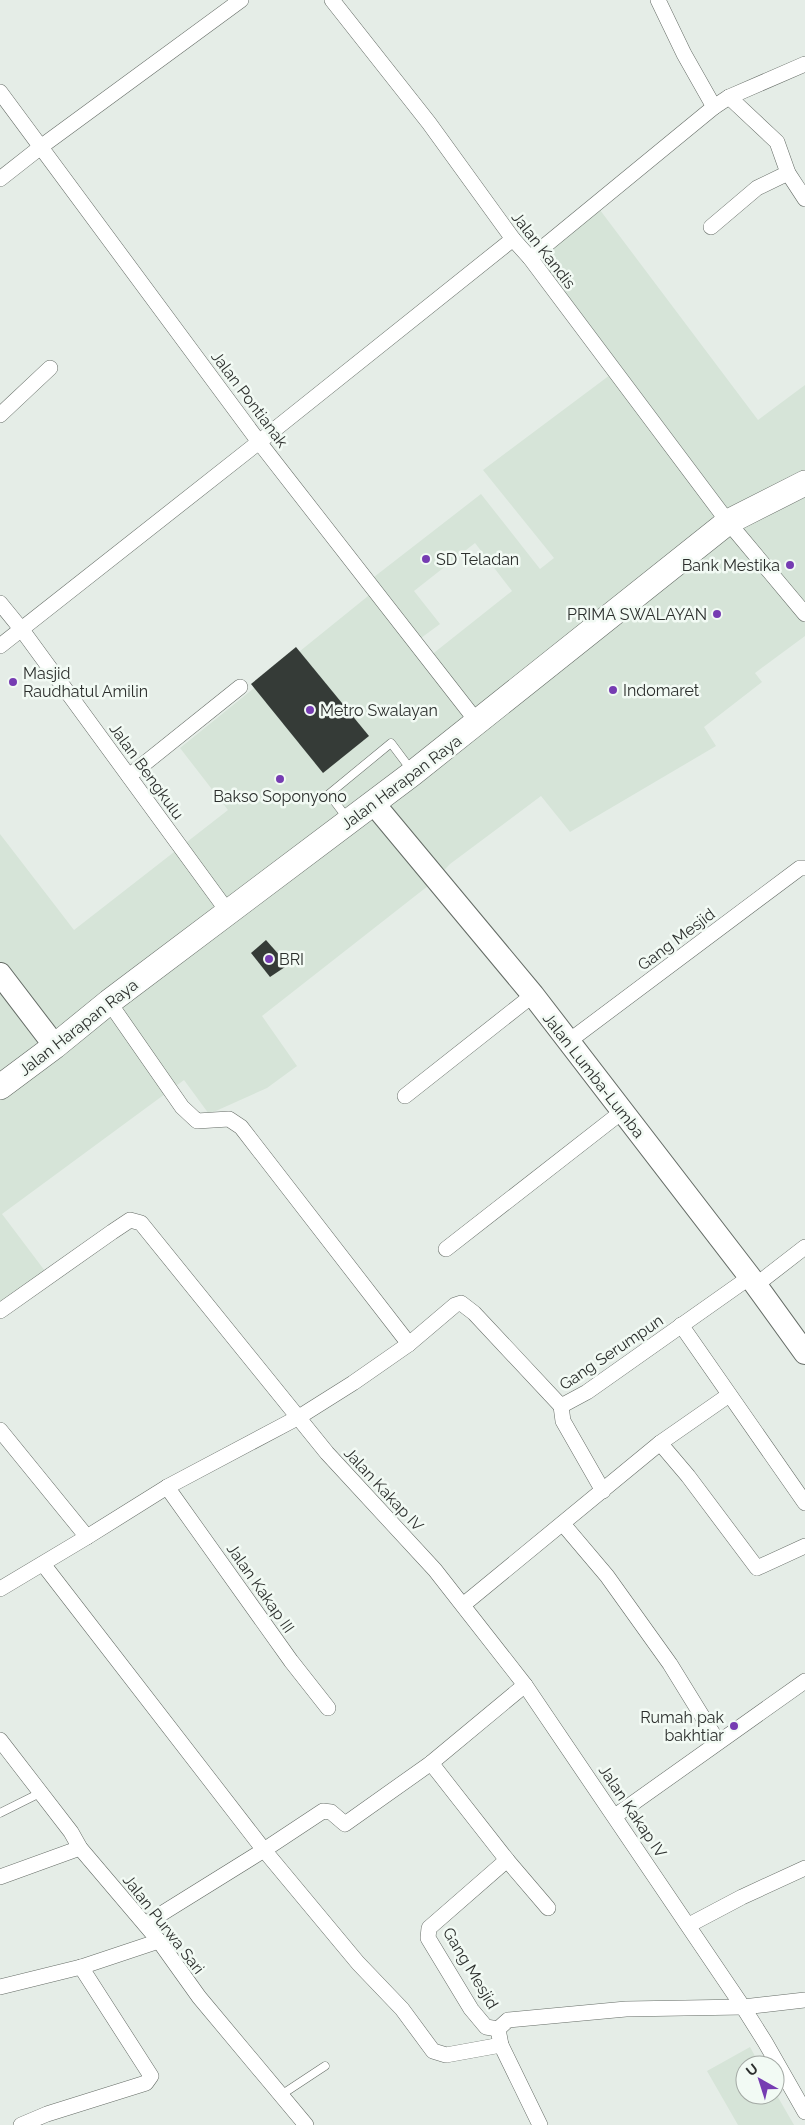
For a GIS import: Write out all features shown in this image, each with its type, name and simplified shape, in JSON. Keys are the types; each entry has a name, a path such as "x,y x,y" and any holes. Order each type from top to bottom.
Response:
{"main road":[{"name":"Jalan Harapan Raya","path":"0,1087 109,1002 414,773 728,522 805,484"}],"street":[{"path":"0,180 42,146 241,0"},
{"path":"658,0 684,54 714,107"},
{"name":"Jalan Kandis","path":"341,3 513,239 530,258 728,522 803,608"},
{"path":"530,258 714,107 729,97 805,64"},
{"name":"Jalan Pontianak","path":"0,92 42,146 259,442 478,723"},
{"path":"729,97 777,142 788,173 805,199"},
{"path":"711,227 757,188 788,173"},
{"path":"0,646 513,239"},
{"path":"0,415 50,368"},
{"name":"Jalan Bengkulu","path":"0,603 22,630 228,912"},
{"path":"129,776 240,687"},
{"name":"Jalan Lumba-Lumba","path":"374,804 533,995 753,1281 805,1353"},
{"name":"Gang Mesjid","path":"569,1041 800,868 805,868"},
{"path":"0,974 55,1046"},
{"path":"405,1096 533,995"},
{"path":"0,1589 167,1487 299,1417 353,1383 409,1344 240,1127 229,1119 196,1121 182,1107 109,1002"},
{"path":"446,1249 623,1111"},
{"name":"Jalan Kakap IV","path":"0,1312 130,1220 140,1223 328,1453 435,1570 525,1685 743,2007 805,2112"},
{"name":"Gang Serumpun","path":"409,1344 455,1305 461,1303 474,1313 561,1406 570,1403 587,1392 681,1325 805,1247"},
{"name":"Gang Serumpun","path":"681,1325 805,1503"},
{"path":"463,1605 660,1443 729,1395"},
{"path":"561,1406 563,1421 603,1491"},
{"path":"0,1430 87,1537"},
{"path":"660,1443 688,1476 758,1568 805,1546"},
{"name":"Jalan Kakap III","path":"167,1487 291,1661 328,1708"},
{"path":"563,1524 618,1592 670,1664 718,1742"},
{"path":"43,1564 264,1850 358,1962 402,2009 433,2051 446,2055 501,2045"},
{"path":"615,1816 805,1680"},
{"path":"145,1924 323,1811 331,1812 345,1824 431,1763 525,1685"},
{"name":"Jalan Purwa Sari","path":"1,1743 71,1832 80,1848 159,1941 199,1997 306,2125"},
{"path":"431,1763 507,1860 548,1908"},
{"path":"0,1877 80,1848"},
{"name":"Gang Mesjid","path":"498,2029 486,2027 471,2009 428,1938 429,1928 507,1860"},
{"path":"689,1925 742,1897 805,1868"},
{"path":"0,1986 81,1968 159,1941"},
{"path":"20,2125 47,2114 146,2082 151,2076 81,1968"},
{"path":"540,2125 501,2045 498,2029 508,2020 626,2009 743,2007 805,2000"}],"lane":[{"path":"350,822 329,794 391,743 414,773"},
{"path":"0,1813 40,1793"},
{"path":"281,2095 325,2066"}],"shaded area":[{"path":"600,210 758,420 805,385 805,636 755,673 762,682 704,727 716,746 570,832 541,796 450,864 433,882 262,1016 297,1066 267,1088 209,1114 184,1080 2,1214 48,1275 0,1309 0,834 74,930 228,810 180,748 378,588 430,656 512,591 475,543 414,591 440,624 421,638 374,577 481,494 540,569 554,558 483,470 610,375 529,266"},
{"path":"750,2047 754,2055 736,2055"},
{"path":"735,2055 735,2105 782,2105 794,2125 738,2125 707,2071"}],"building":[{"name":"Metro Swalayan","path":"296,647 369,736 323,773 251,684"},
{"name":"BRI","path":"266,940 288,965 270,977 251,953"}],"place":[{"name":"SD Teladan","path":"426,559"},
{"name":"Bank Mestika","path":"790,565"},
{"name":"PRIMA SWALAYAN","path":"717,614"},
{"name":"Masjid Raudhatul Amilin","path":"13,682"},
{"name":"Indomaret","path":"613,690"},
{"name":"Metro Swalayan","path":"310,710"},
{"name":"Bakso Soponyono","path":"280,779"},
{"name":"BRI","path":"269,959"},
{"name":"Rumah pak bakhtiar","path":"734,1726"}]}
